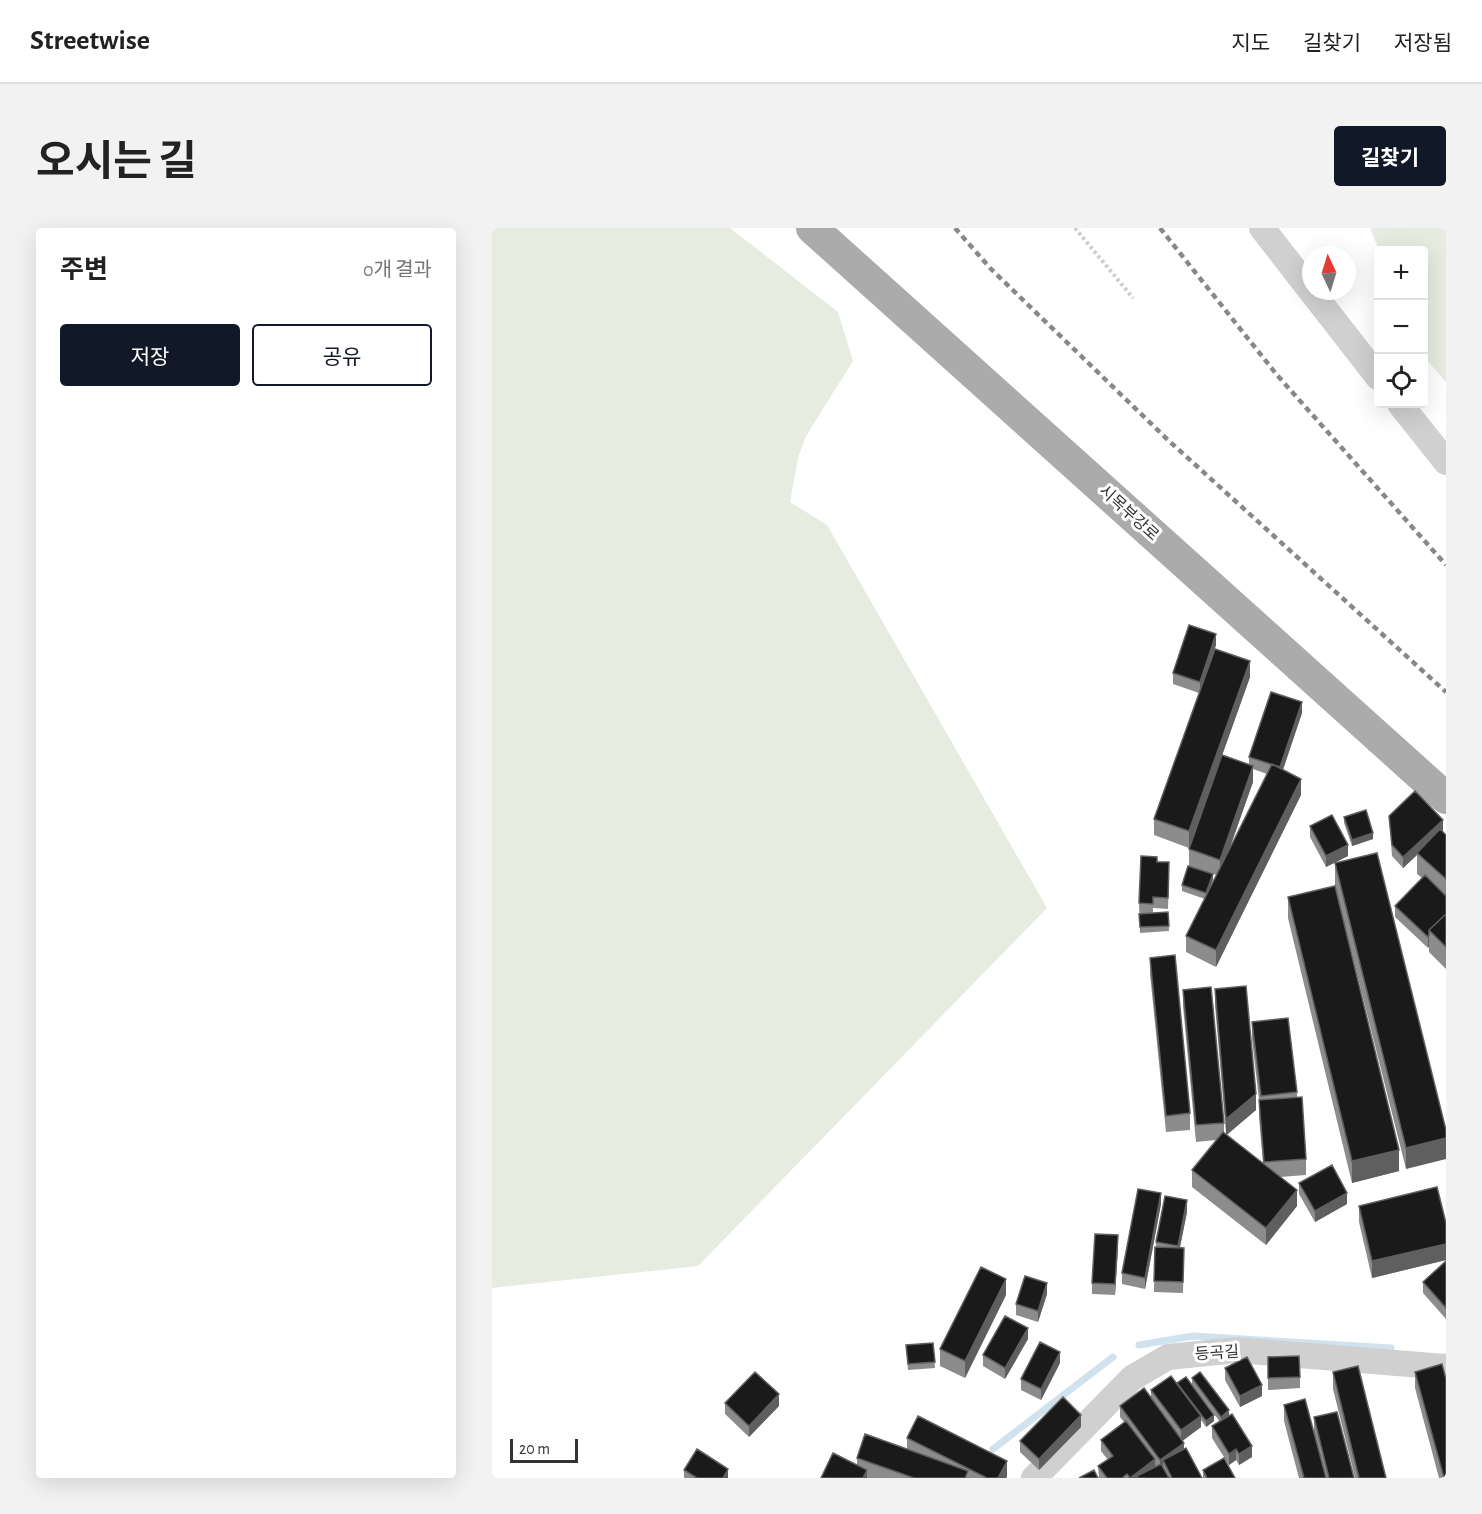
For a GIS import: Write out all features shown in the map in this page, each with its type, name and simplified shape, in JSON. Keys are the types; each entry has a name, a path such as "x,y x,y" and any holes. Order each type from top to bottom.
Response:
{"main road":[{"name":"시목부강로","path":"812,228 1446,798"}],"street":[{"path":"1263,228 1374,372"},
{"path":"1403,408 1446,462"},
{"name":"등곡길","path":"1034,1478 1132,1378 1168,1358 1236,1350 1446,1366"}],"path":[{"path":"1075,228 1133,298"}],"shaded area":[{"path":"492,228 730,228 838,312 853,361 806,436 798,458 790,502 827,525 1047,908 698,1266 492,1288"},
{"path":"1370,228 1446,228 1446,382 1428,362 1428,246 1377,246"}],"building":[{"path":"1189,625 1216,634 1200,682 1173,673"},
{"path":"1215,649 1250,661 1189,831 1154,819"},
{"path":"1271,692 1302,702 1280,767 1249,757"},
{"path":"1222,755 1253,766 1220,860 1189,849"},
{"path":"1272,764 1301,779 1216,950 1186,936"},
{"path":"1415,791 1443,820 1403,857 1392,845 1389,816"},
{"path":"1366,810 1373,833 1352,840 1344,817"},
{"path":"1332,815 1348,845 1326,856 1310,826"},
{"path":"1440,829 1446,835 1446,879 1417,853"},
{"path":"1377,853 1446,1130 1446,1138 1406,1148 1335,863"},
{"path":"1141,856 1157,857 1157,862 1169,862 1168,898 1153,897 1153,904 1139,903"},
{"path":"1188,866 1213,874 1206,893 1182,885"},
{"path":"1425,875 1446,896 1446,914 1429,930 1428,937 1395,906"},
{"path":"1335,886 1399,1150 1352,1161 1288,897"},
{"path":"1168,912 1169,926 1140,927 1139,914"},
{"path":"1446,914 1446,947 1429,930"},
{"path":"1175,955 1190,1113 1166,1116 1150,958"},
{"path":"1246,986 1256,1094 1226,1119 1215,989"},
{"path":"1211,987 1224,1123 1196,1125 1183,990"},
{"path":"1288,1018 1297,1092 1261,1096 1252,1022"},
{"path":"1302,1097 1306,1159 1264,1162 1259,1100"},
{"path":"1223,1132 1297,1190 1266,1228 1192,1170"},
{"path":"1332,1165 1347,1193 1315,1211 1299,1183"},
{"path":"1437,1187 1446,1223 1446,1244 1372,1261 1359,1206"},
{"path":"1138,1189 1161,1193 1145,1278 1122,1273"},
{"path":"1165,1196 1187,1200 1178,1246 1156,1242"},
{"path":"1095,1234 1118,1235 1115,1284 1092,1283"},
{"path":"1155,1247 1184,1248 1183,1282 1154,1281"},
{"path":"1446,1261 1446,1308 1423,1282"},
{"path":"981,1267 1006,1279 965,1361 940,1349"},
{"path":"1025,1276 1047,1283 1038,1311 1016,1304"},
{"path":"1005,1316 1028,1328 1005,1368 983,1355"},
{"path":"1040,1342 1060,1352 1041,1389 1021,1379"},
{"path":"933,1343 935,1362 908,1364 906,1345"},
{"path":"1299,1356 1300,1377 1268,1378 1268,1357"},
{"path":"1247,1357 1262,1385 1240,1396 1225,1368"},
{"path":"1442,1364 1446,1379 1446,1478 1444,1478 1415,1372"},
{"path":"1358,1366 1386,1478 1359,1478 1333,1372"},
{"path":"755,1372 779,1394 749,1426 725,1403"},
{"path":"1200,1372 1229,1410 1221,1417 1192,1378"},
{"path":"1171,1376 1201,1416 1181,1430 1151,1390"},
{"path":"1186,1377 1214,1415 1206,1421 1177,1383"},
{"path":"1144,1388 1184,1443 1160,1460 1120,1406"},
{"path":"1063,1397 1081,1415 1039,1459 1020,1441"},
{"path":"1305,1399 1326,1478 1304,1478 1284,1405"},
{"path":"1337,1412 1354,1478 1329,1478 1314,1417"},
{"path":"1232,1414 1252,1446 1239,1454 1236,1449 1229,1454 1212,1426"},
{"path":"918,1416 1007,1461 998,1478 987,1478 907,1438"},
{"path":"1126,1421 1155,1459 1130,1478 1127,1474 1122,1478 1107,1478 1098,1466 1113,1456 1101,1440"},
{"path":"865,1434 968,1471 965,1478 914,1478 857,1458"},
{"path":"1186,1448 1202,1478 1172,1478 1163,1460"},
{"path":"697,1449 728,1469 723,1478 697,1478 684,1470"},
{"path":"833,1453 867,1470 863,1478 821,1478"},
{"path":"1224,1458 1235,1478 1207,1478 1203,1470"},
{"path":"1161,1464 1169,1478 1138,1478 1137,1476"},
{"path":"1094,1470 1098,1478 1079,1478"}],"waterway":[{"path":"1139,1345 1193,1336 1391,1348"},
{"path":"993,1449 1113,1357"}],"railway":[{"path":"955,228 991,269 1168,440 1446,692"},
{"path":"1160,228 1277,375 1446,565"}]}
